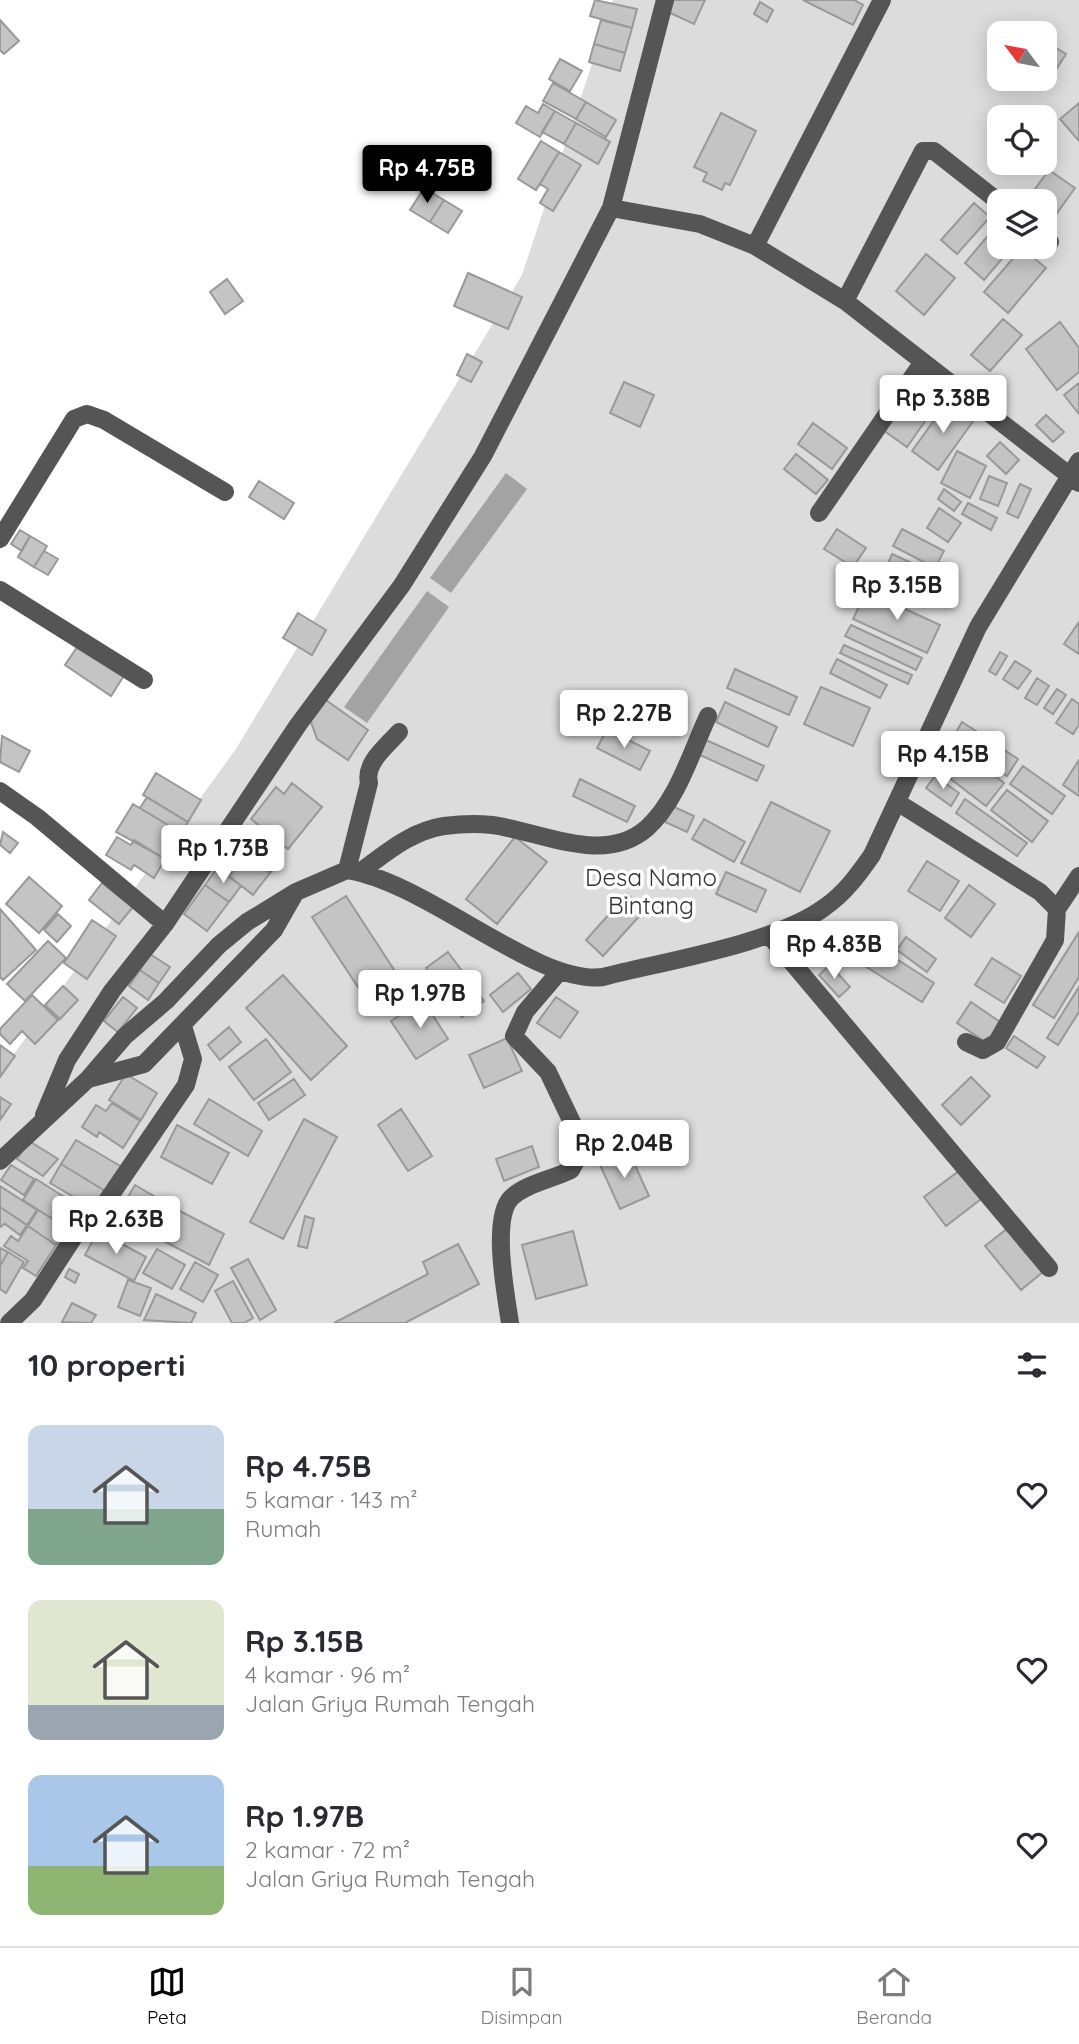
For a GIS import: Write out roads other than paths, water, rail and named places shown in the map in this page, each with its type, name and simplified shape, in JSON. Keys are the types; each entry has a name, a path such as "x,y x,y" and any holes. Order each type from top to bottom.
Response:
{"street":[{"path":"41,1122 67,1060 112,991 165,925 298,725 402,584 456,502 611,208 665,0"},
{"path":"755,246 882,0"},
{"path":"845,301 923,151 934,151 987,193"},
{"path":"354,871 426,898 560,971 582,978 603,977 769,935 824,908 852,884 872,855 978,627 1075,473 922,363 845,301 755,246 700,224 611,208"},
{"path":"819,513 922,363"},
{"path":"0,539 74,419 87,414 104,420 225,492"},
{"path":"0,590 144,680"},
{"path":"0,1161 88,1079 125,1036 166,1001 219,945 247,922 296,892 354,871 406,839 441,826 491,825 595,846 632,838 646,829 669,800 708,716"},
{"path":"354,871 370,765 399,732"},
{"path":"0,791 37,817 165,925"},
{"path":"897,802 1040,892 1058,909"},
{"path":"965,1042 983,1050 997,1042 1055,940 1058,909 1079,876"},
{"path":"88,1079 144,1064 274,930 296,892"},
{"path":"769,935 1049,1268"},
{"path":"510,1323 501,1234 509,1200 523,1189 571,1170 581,1152 579,1137 548,1072 514,1036 525,1012 560,971"},
{"path":"9,1323 33,1300 79,1229 106,1202 186,1085 193,1059 183,1026"}],"park label":[{"name":"Desa Namo Bintang","path":"651,892"}]}
